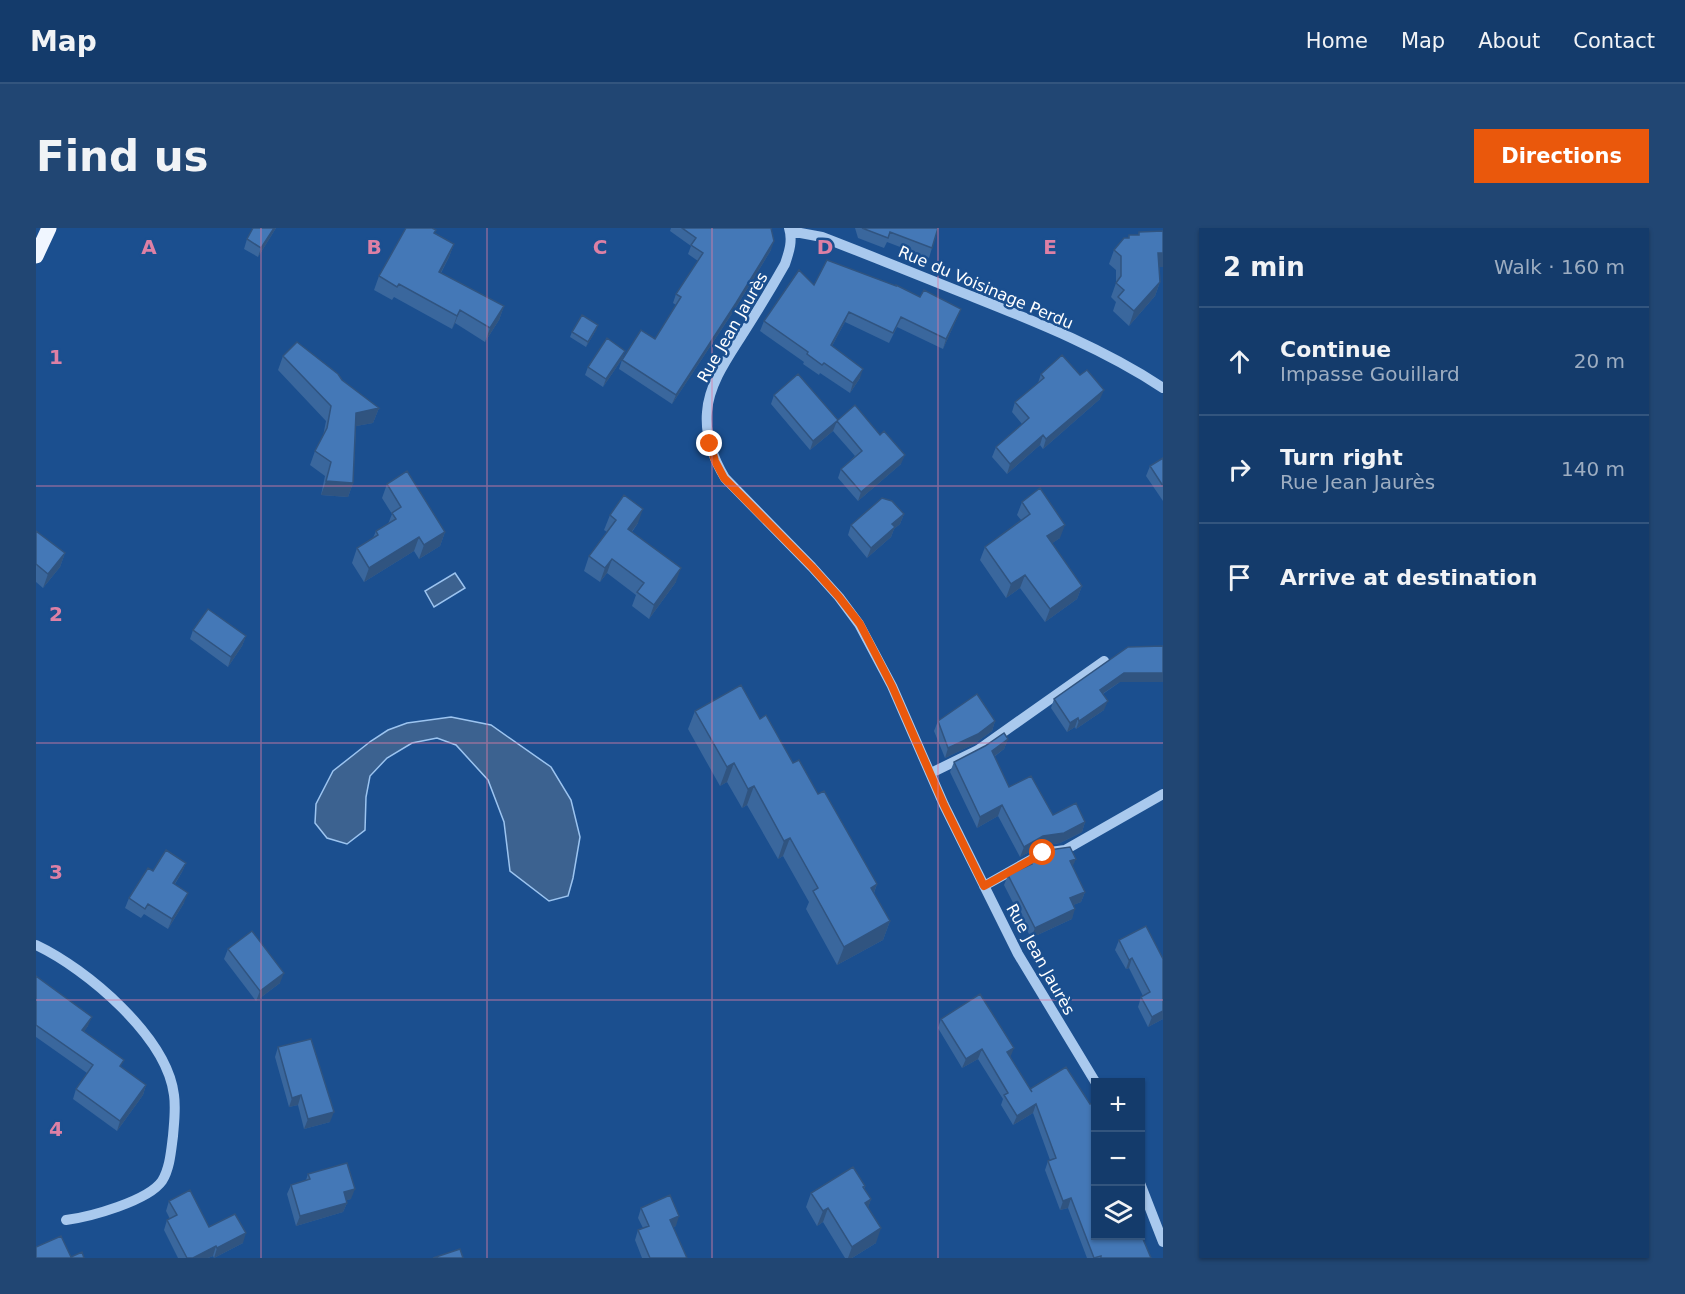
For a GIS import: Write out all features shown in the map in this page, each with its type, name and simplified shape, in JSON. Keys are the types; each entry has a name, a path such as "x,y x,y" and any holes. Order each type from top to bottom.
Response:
{"main road":[{"path":"36,256 50,228"}],"street":[{"name":"Rue du Voisinage Perdu","path":"789,229 822,237 1020,316 1131,368 1163,388"},
{"name":"Rue Jean Jaurès","path":"789,229 791,247 785,264 722,369 711,392 706,423 715,461 724,478 819,575 860,624 892,686 984,886 1018,954 1092,1078"},
{"path":"931,772 978,750 1104,661"},
{"path":"984,886 1043,853 1065,850 1163,794"},
{"path":"36,945 65,960 136,1022 160,1057 172,1084 174,1095 175,1110 170,1160 162,1181 145,1195 131,1201 81,1218 66,1220"},
{"path":"1141,1186 1163,1242"}],"water":[{"path":"455,573 465,588 434,607 425,591"},
{"path":"451,717 491,725 551,767 571,800 580,837 568,896 549,901 510,871 504,822 488,780 456,745 437,738 412,743 387,758 370,776 366,797 365,830 347,844 327,838 315,823 316,804 333,771 371,741 388,730 407,723"}],"building":[{"path":"253,228 274,228 261,248 247,239"},
{"path":"406,228 432,228 436,230 434,233 454,244 439,272 504,306 490,328 460,310 457,316 399,284 397,287 379,276"},
{"path":"682,228 771,228 774,241 676,395 622,360 641,330 655,339 681,297 676,294 703,253 691,245 696,238"},
{"path":"862,228 938,228 932,248 890,232 888,238"},
{"path":"1163,231 1163,253 1158,253 1160,282 1134,311 1118,297 1124,290 1116,283 1121,276 1121,256 1114,250 1124,238 1129,238 1129,235 1139,235 1139,232"},
{"path":"827,260 896,285 920,297 924,290 961,309 946,339 901,317 893,333 849,312 831,345 863,369 853,383 824,363 822,365 807,354 808,352 764,321 799,270 814,285"},
{"path":"582,315 598,325 588,342 572,332"},
{"path":"607,338 625,351 606,379 588,367"},
{"path":"297,342 379,408 356,413 353,483 326,481 331,462 315,451 327,428 331,406 283,356"},
{"path":"1062,355 1080,375 1087,370 1104,390 1046,439 1043,435 1010,464 996,447 1029,418 1015,402 1044,378 1041,374"},
{"path":"798,374 838,420 855,405 880,435 884,431 905,455 861,492 841,469 862,451 837,421 813,441 774,395"},
{"path":"1163,458 1163,486 1150,466"},
{"path":"407,471 445,532 424,545 419,537 369,568 357,548 378,535 376,531 396,519 392,513 401,507 387,484"},
{"path":"1040,488 1065,525 1047,536 1082,586 1050,609 1025,575 1011,584 985,547 1030,514 1022,502"},
{"path":"624,495 643,509 628,529 681,568 654,605 637,592 644,583 612,559 605,568 589,556 616,520 610,515"},
{"path":"882,498 892,501 904,514 892,524 895,527 871,548 851,525"},
{"path":"36,531 65,553 48,574 36,564"},
{"path":"208,609 246,636 231,657 193,630"},
{"path":"1163,646 1163,673 1124,673 1100,690 1108,701 1079,721 1078,718 1070,723 1054,699 1128,647"},
{"path":"741,685 760,719 766,715 793,763 799,760 818,794 824,791 877,884 871,888 890,921 844,947 813,891 818,888 790,838 784,841 754,786 748,789 734,763 727,767 695,711"},
{"path":"977,694 995,721 978,734 948,748 938,721"},
{"path":"1004,733 1008,739 992,751 1009,787 1031,776 1053,815 1076,803 1085,822 1064,833 1043,836 1024,847 1002,805 980,817 954,762"},
{"path":"1070,847 1076,859 1070,861 1085,892 1070,898 1075,909 1035,928 1008,875 1032,864 1030,861 1049,850"},
{"path":"166,850 186,863 173,883 188,893 172,919 148,904 145,909 129,898 148,868 153,871"},
{"path":"1146,926 1163,959 1163,1011 1152,1017 1141,997 1150,992 1132,958 1129,960 1119,940"},
{"path":"252,931 284,973 260,991 228,949"},
{"path":"36,976 92,1017 82,1030 124,1060 120,1066 146,1085 120,1121 76,1089 93,1065 36,1025"},
{"path":"980,994 1014,1048 1007,1052 1030,1089 1066,1067 1091,1104 1091,1240 1143,1240 1151,1258 1101,1258 1101,1256 1094,1258 1071,1198 1063,1201 1048,1161 1056,1158 1036,1104 1017,1116 1004,1095 1008,1093 982,1049 966,1059 941,1019"},
{"path":"311,1039 334,1112 308,1119 301,1095 292,1098 278,1047"},
{"path":"347,1163 355,1189 344,1192 347,1203 300,1216 291,1185 310,1179 308,1174"},
{"path":"853,1167 871,1199 865,1203 881,1228 852,1247 828,1208 823,1211 811,1193"},
{"path":"190,1190 209,1227 235,1214 246,1233 217,1248 216,1246 193,1258 187,1258 167,1220 177,1215 169,1201"},
{"path":"670,1195 679,1216 670,1220 687,1258 650,1258 638,1230 649,1226 641,1208"},
{"path":"61,1236 71,1257 82,1252 84,1258 36,1258 36,1247"},
{"path":"460,1249 463,1258 433,1258"}],"route":[{"path":"710,444 715,461 724,478 812,567 860,624 892,686 944,805 984,886 1043,853"}]}
